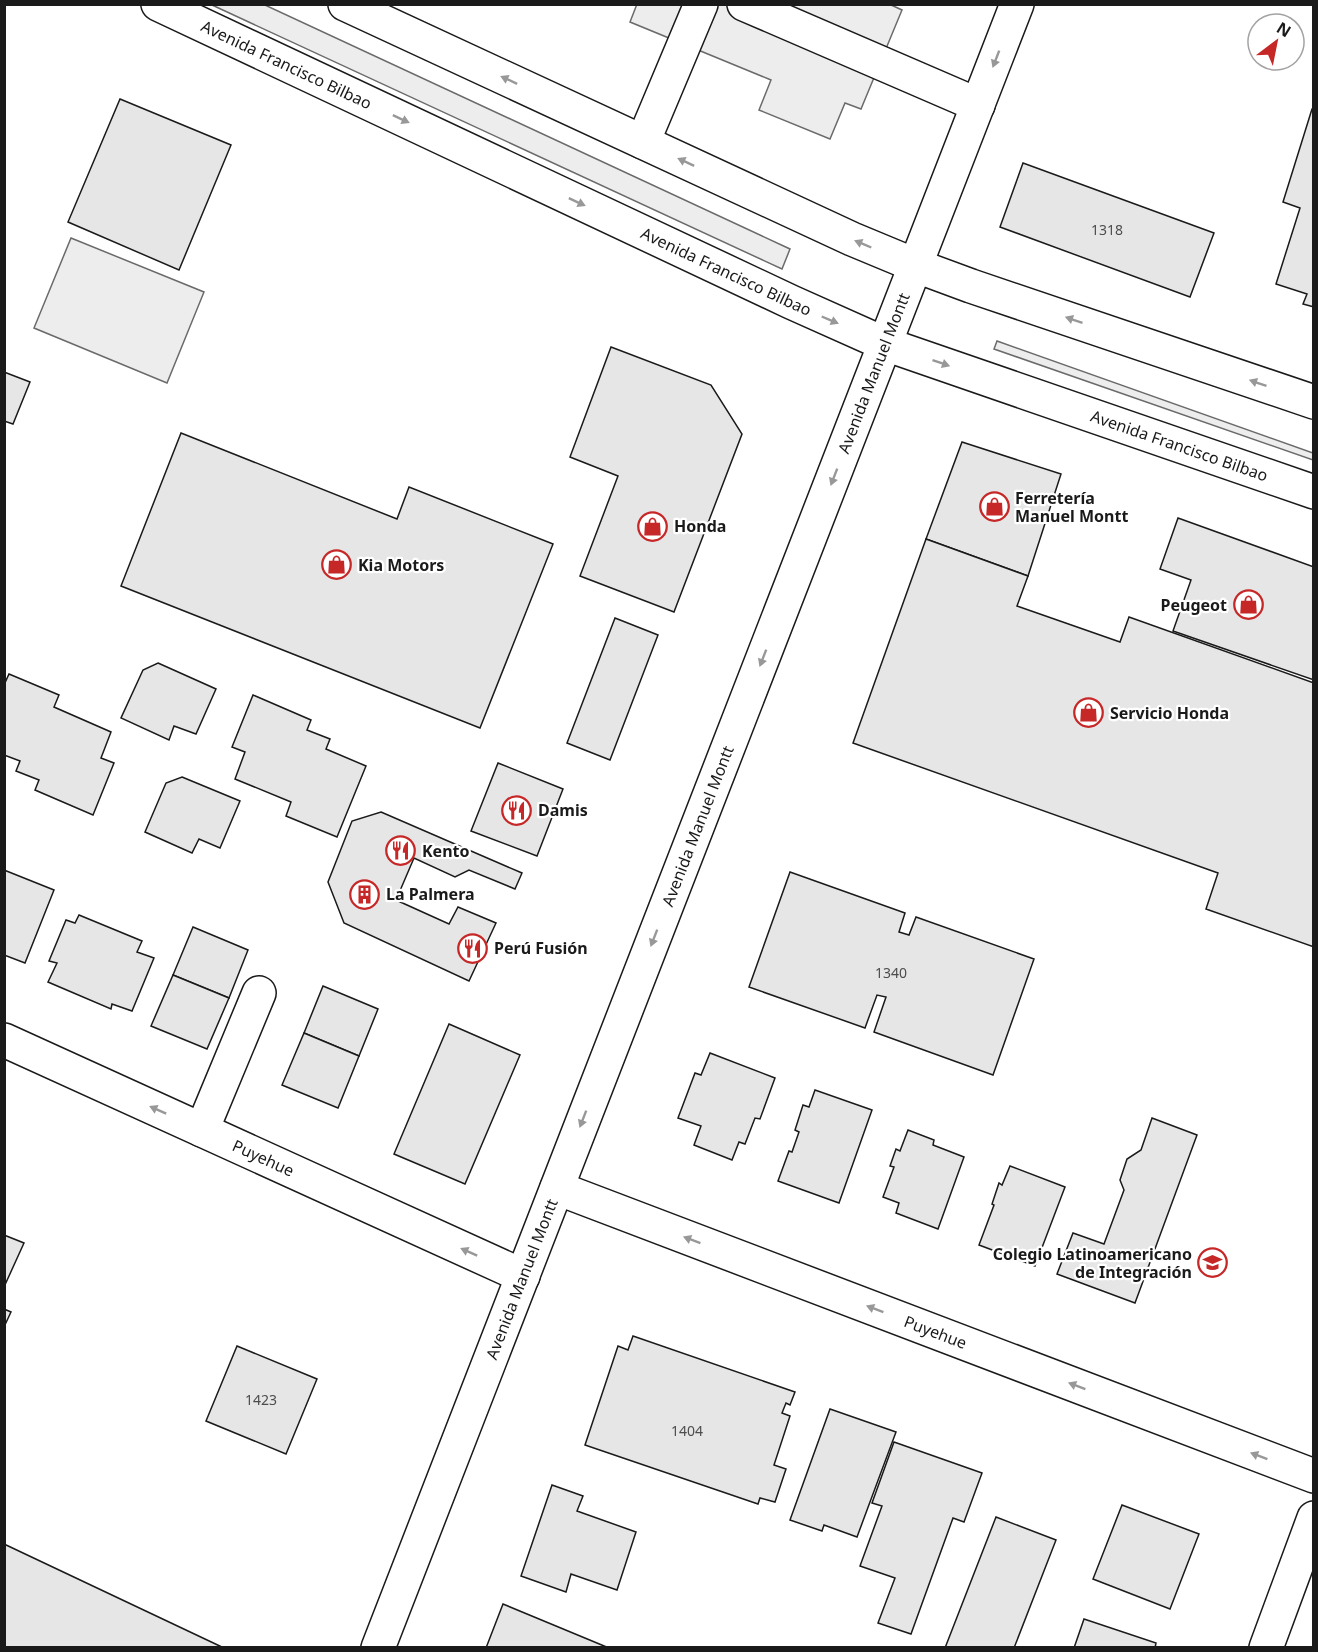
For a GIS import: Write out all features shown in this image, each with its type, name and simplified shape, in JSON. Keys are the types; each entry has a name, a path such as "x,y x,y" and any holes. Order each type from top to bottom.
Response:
{"main road":[{"name":"Avenida Francisco Bilbao","path":"158,4 885,344 1314,492"},
{"path":"345,4 852,239 917,266 1314,402"},
{"path":"643,142 700,4"},
{"path":"744,4 978,105"},
{"name":"Avenida Manuel Montt","path":"378,1647 1017,4"},
{"path":"202,1130 259,993"},
{"name":"Puyehue","path":"4,1040 523,1276"},
{"name":"Puyehue","path":"557,1188 1314,1476"},
{"path":"1266,1647 1314,1518"}],"shaded area":[{"path":"637,4 889,4 902,10 861,109 845,103 830,139 759,110 771,80 630,22"},
{"path":"212,5 265,5 790,249 782,269"},
{"path":"71,238 204,292 167,383 34,328"},
{"path":"997,341 1313,453 1313,460 994,349"}],"building":[{"path":"120,99 231,145 179,270 68,222"},
{"path":"1312,109 1314,109 1314,307 1303,304 1307,294 1276,284 1300,208 1283,202"},
{"path":"1023,163 1214,233 1190,297 1000,227"},
{"name":"Honda","path":"611,347 711,385 742,434 674,612 580,576 618,476 570,457"},
{"path":"4,372 30,382 13,424 4,421"},
{"name":"Kia Motors","path":"181,433 397,519 409,487 553,544 480,728 121,586"},
{"name":"Ferretería Manuel Montt","path":"962,442 1061,474 1028,576 926,539"},
{"name":"Peugeot","path":"1178,518 1314,567 1314,680 1173,631 1191,580 1160,569"},
{"name":"Servicio Honda","path":"926,539 1028,576 1017,606 1120,642 1129,617 1314,683 1314,947 1206,909 1218,873 853,743"},
{"path":"615,618 658,635 610,760 567,743"},
{"path":"158,663 216,689 196,734 174,726 169,740 121,718 143,670"},
{"path":"9,674 59,695 54,707 111,732 101,758 114,763 93,815 35,790 39,780 16,771 20,761 4,755 4,685"},
{"path":"253,695 311,720 307,730 330,739 326,749 366,766 337,837 286,816 291,802 235,779 245,752 232,747"},
{"name":"Damis","path":"498,763 563,789 537,856 471,831"},
{"path":"182,777 240,801 220,848 199,839 192,853 145,832 166,783"},
{"name":"La Palmera","path":"381,812 522,873 515,889 469,870 455,877 414,858 396,900 449,924 458,907 496,923 469,981 344,923 328,882 352,821"},
{"path":"4,870 54,890 25,963 4,955"},
{"path":"790,872 905,913 899,932 909,935 916,917 1034,959 993,1075 874,1032 886,997 877,995 865,1028 749,987"},
{"path":"79,915 142,941 137,952 154,958 132,1011 112,1004 111,1009 48,982 57,963 49,961 66,920 75,923"},
{"path":"193,927 248,950 229,998 173,975"},
{"path":"173,975 229,998 207,1049 151,1026"},
{"path":"323,986 378,1009 359,1056 304,1033"},
{"path":"449,1024 520,1055 465,1184 394,1154"},
{"path":"304,1033 359,1056 338,1108 282,1085"},
{"path":"710,1053 775,1078 760,1119 755,1118 745,1144 739,1142 732,1160 694,1145 701,1126 678,1118 695,1073 701,1075"},
{"path":"815,1090 872,1110 839,1203 778,1181 799,1132 795,1130 803,1105 809,1107"},
{"path":"1152,1118 1197,1135 1135,1303 1057,1274 1073,1233 1104,1244 1124,1190 1120,1180 1127,1159 1141,1150"},
{"path":"908,1130 934,1140 933,1145 964,1157 938,1229 896,1213 899,1203 883,1197 894,1167 890,1166 896,1149 900,1151"},
{"path":"1010,1166 1065,1187 1035,1266 979,1245 994,1205 992,1204 999,1183 1002,1185"},
{"path":"4,1235 24,1243 4,1287"},
{"path":"4,1309 11,1312 4,1327"},
{"path":"633,1336 795,1392 790,1405 786,1403 782,1413 790,1416 774,1465 786,1469 775,1502 760,1498 758,1504 585,1445 618,1346 628,1350"},
{"path":"237,1346 317,1379 286,1454 206,1421"},
{"path":"830,1409 896,1432 857,1537 824,1525 822,1531 790,1520"},
{"path":"894,1442 982,1473 964,1522 953,1518 911,1634 878,1623 895,1578 860,1566 882,1506 872,1503"},
{"path":"552,1485 583,1496 577,1511 636,1532 617,1590 571,1574 566,1592 521,1576"},
{"path":"1122,1505 1199,1534 1170,1609 1093,1579"},
{"path":"996,1517 1056,1540 1014,1648 945,1648"},
{"path":"4,1544 224,1648 4,1648"},
{"path":"503,1604 609,1648 486,1648"},
{"path":"1084,1619 1156,1643 1155,1648 1074,1648"}],"place":[{"name":"Ferretería Manuel Montt","path":"994,507"},
{"name":"Honda","path":"653,526"},
{"name":"Kia Motors","path":"337,565"},
{"name":"Peugeot","path":"1248,605"},
{"name":"Servicio Honda","path":"1089,713"},
{"name":"Damis","path":"517,810"},
{"name":"Kento","path":"401,851"},
{"name":"La Palmera","path":"365,894"},
{"name":"Perú Fusión","path":"473,948"},
{"name":"Colegio Latinoamericano de Integración","path":"1213,1263"}]}
